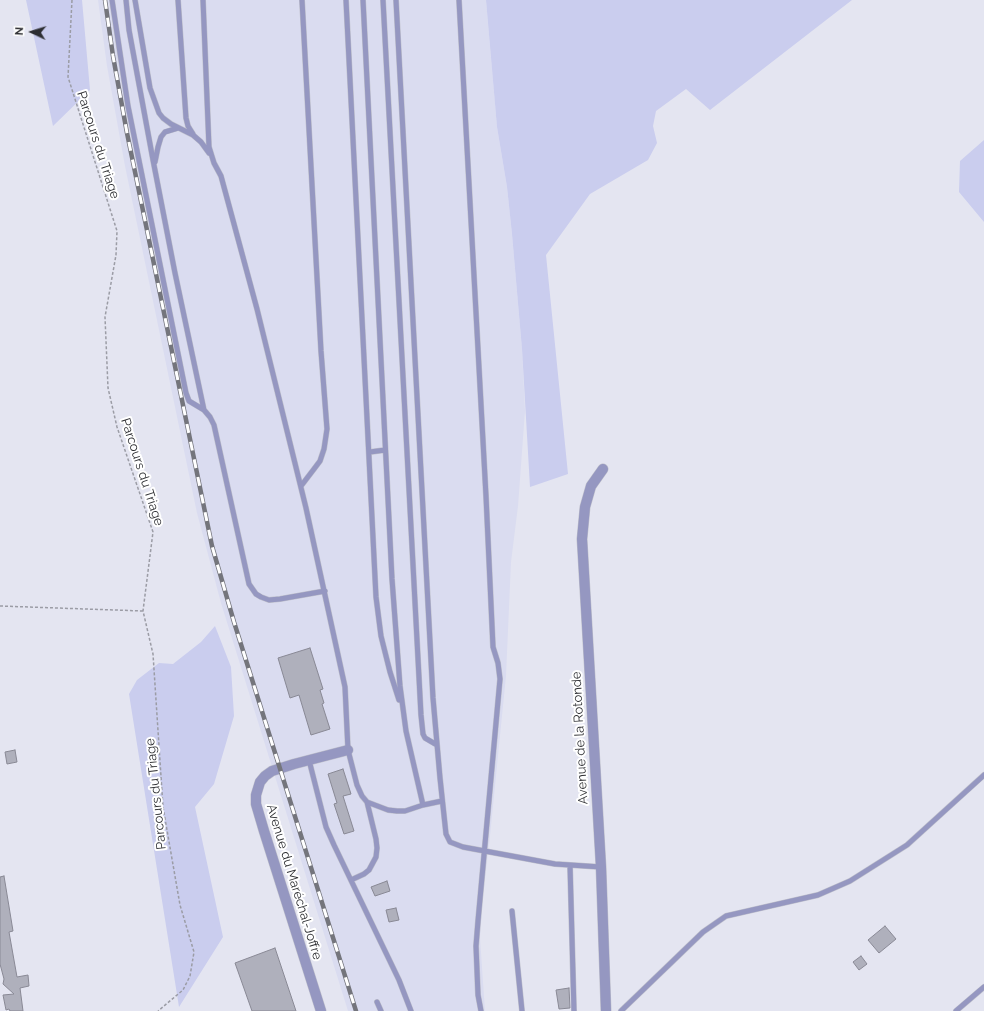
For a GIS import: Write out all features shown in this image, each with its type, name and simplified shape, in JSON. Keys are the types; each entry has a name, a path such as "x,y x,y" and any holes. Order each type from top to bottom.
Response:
{"street":[{"name":"Avenue de la Rotonde","path":"603,469 591,486 585,507 582,539 601,867 606,1011"},
{"name":"Avenue du Maréchal-Joffre","path":"321,1011 264,831 256,804 256,795 260,782 265,776 280,768 348,750"}],"lane":[{"path":"112,0 128,106 186,393 189,401 204,410 210,417 216,431 232,514 249,584 252,590 261,597 269,600 325,591"},
{"path":"126,0 129,30 155,175 204,410"},
{"path":"135,0 150,88 155,104 163,118 193,135"},
{"path":"178,0 186,118 193,135 212,156"},
{"path":"203,0 208,137 212,156 221,176 256,302 301,486 345,687 348,750 357,785 362,796 367,802 375,833 377,848 376,857 369,870 351,880"},
{"path":"301,486 320,461 324,449 327,429 321,351 302,0"},
{"path":"346,0 370,452 376,597 381,636 390,672 403,710"},
{"path":"363,0 392,579 403,710 407,737 423,805"},
{"path":"383,0 421,715 423,734 425,738 437,745"},
{"path":"396,0 432,690 446,834 450,842 457,846 484,852 555,864 601,867"},
{"path":"459,0 486,488 493,647 498,663 500,679 476,946 478,995 481,1011"},
{"path":"155,175 155,158 161,138 165,132 179,128"},
{"path":"370,452 385,450"},
{"path":"309,760 326,827 399,980 411,1011"},
{"path":"621,1011 703,932 726,916 818,895 850,881 907,845 984,776"},
{"path":"367,802 388,810 397,811 409,810 442,801"},
{"path":"570,865 574,1011"},
{"path":"512,911 522,1011"},
{"path":"956,1011 984,987"},
{"path":"377,1002 381,1011"}],"path":[{"name":"Parcours du Triage","path":"72,0 68,77 116,231 116,255 105,316 108,388 117,427 152,532 143,611 153,654 164,807 180,905 194,952 190,976 183,990 158,1011"},
{"path":"0,606 143,611"}],"shaded area":[{"path":"26,0 82,0 90,90 53,126"},
{"path":"98,0 486,0 497,127 507,187 512,234 522,349 525,411 518,506 511,562 506,676 480,938 485,1011 348,1011 221,603 197,513 125,166 107,66"},
{"path":"486,0 852,0 710,110 686,89 656,111 653,126 657,143 648,160 590,194 546,255 568,474 530,487 522,349 512,234 507,187 497,127"},
{"path":"984,140 984,222 959,192 960,161"},
{"path":"215,626 231,667 234,716 214,784 195,807 223,937 179,1007 129,694 137,680 159,663 173,664 201,642"}],"building":[{"path":"310,648 323,689 320,690 324,703 322,704 330,729 311,735 299,695 290,698 278,658"},
{"path":"15,750 17,762 7,764 5,752"},
{"path":"343,769 351,794 343,796 354,831 344,834 334,804 337,803 328,774"},
{"path":"4,876 13,931 9,932 17,977 28,975 29,986 20,988 23,1011 6,1010 3,995 14,994 3,984 4,979 0,964 0,877"},
{"path":"387,881 390,891 375,896 371,887"},
{"path":"396,908 399,920 389,922 386,910"},
{"path":"885,926 896,939 879,953 868,940"},
{"path":"275,948 296,1011 252,1011 235,963"},
{"path":"861,956 867,964 859,970 853,962"},
{"path":"569,988 570,1008 559,1009 556,990"}],"railway":[{"path":"105,0 113,56 127,133 212,546 234,622 356,1011"}]}
